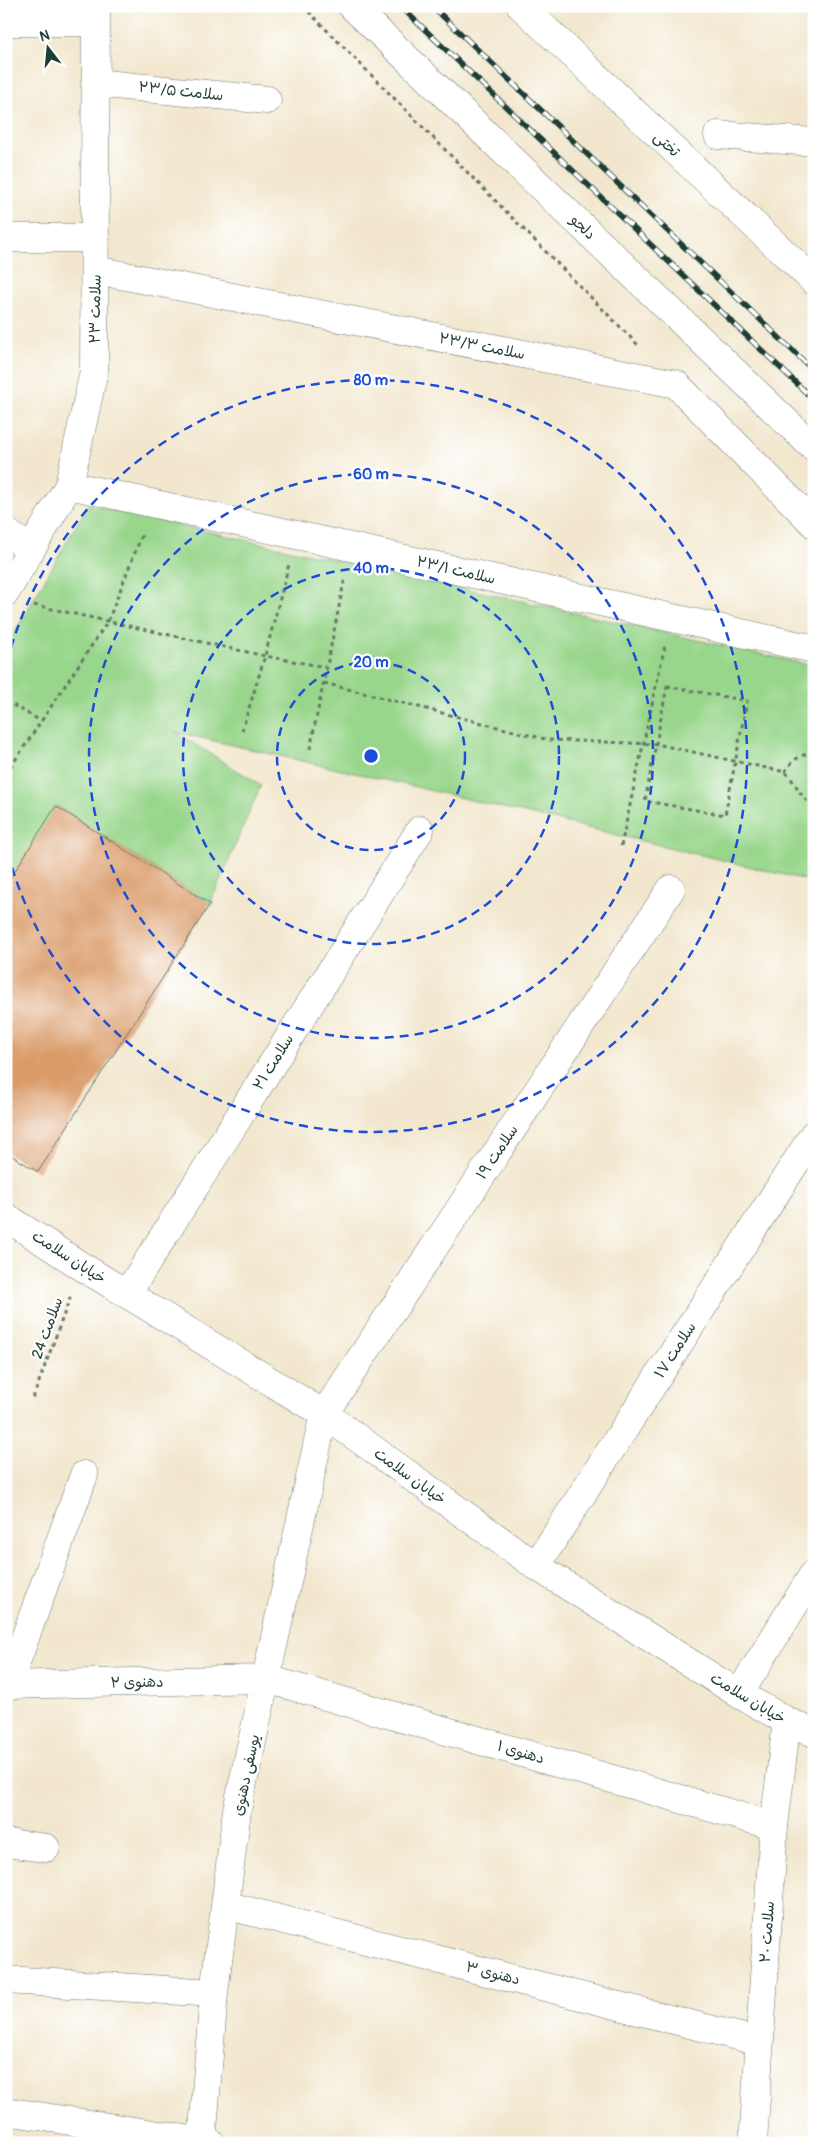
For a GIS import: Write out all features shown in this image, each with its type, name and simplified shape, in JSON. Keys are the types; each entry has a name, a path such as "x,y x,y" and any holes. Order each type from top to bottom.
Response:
{"street":[{"name":"دلجو","path":"352,6 814,448"},
{"name":"تختی","path":"521,6 814,281"},
{"path":"6,22 96,14"},
{"name":"سلامت ۲۳","path":"15,597 30,549 69,484 94,371 96,14"},
{"name":"سلامت ۲۳/۵","path":"95,83 267,100"},
{"path":"718,135 814,142"},
{"path":"6,238 95,238"},
{"name":"سلامت ۲۳/۳","path":"95,270 676,384 814,524"},
{"name":"سلامت ۲۳/۱","path":"69,484 814,649"},
{"path":"6,532 30,549"},
{"name":"سلامت ۲۱","path":"127,1294 420,830"},
{"name":"سلامت ۱۹","path":"324,1414 671,890"},
{"name":"سلامت ۱۷","path":"536,1566 814,1134"},
{"name":"خیابان سلامت","path":"6,1217 81,1266 324,1414 536,1566 739,1694 787,1721 814,1733"},
{"name":"یوسفی دهنوی","path":"205,2142 214,1993 237,1810 324,1414"},
{"path":"7,1684 84,1475"},
{"path":"739,1694 814,1573"},
{"name":"دهنوی ۲","path":"7,1684 267,1679"},
{"name":"دهنوی ۱","path":"267,1679 774,1826"},
{"name":"سلامت ۲۰","path":"753,2143 774,1826 787,1721"},
{"path":"6,1844 46,1848"},
{"name":"دهنوی ۳","path":"225,1905 760,2042"},
{"path":"6,1980 214,1993"},
{"path":"6,2112 205,2142"}],"path":[{"path":"303,6 641,349"},
{"path":"6,774 108,621 154,503"},
{"path":"242,731 265,656 296,535"},
{"path":"310,749 324,683 325,667 351,547"},
{"path":"15,597 108,621 265,656 325,667"},
{"path":"621,846 671,618"},
{"path":"324,683 548,740 656,744 785,772 794,780 805,801 814,807"},
{"path":"667,686 747,701 735,760 725,815 646,801 667,686"},
{"path":"6,701 41,721"},
{"path":"785,772 790,763 802,755 814,752"},
{"name":"سلامت 24","path":"33,1398 81,1266"}],"green space":[{"path":"88,505 814,666 814,882 416,787 175,732 261,785 210,904 57,806 6,885 6,647"}],"building":[{"path":"56,806 210,904 38,1172 6,1152 6,885"}],"railway":[{"path":"400,6 814,400"},
{"path":"432,6 814,371"}]}
